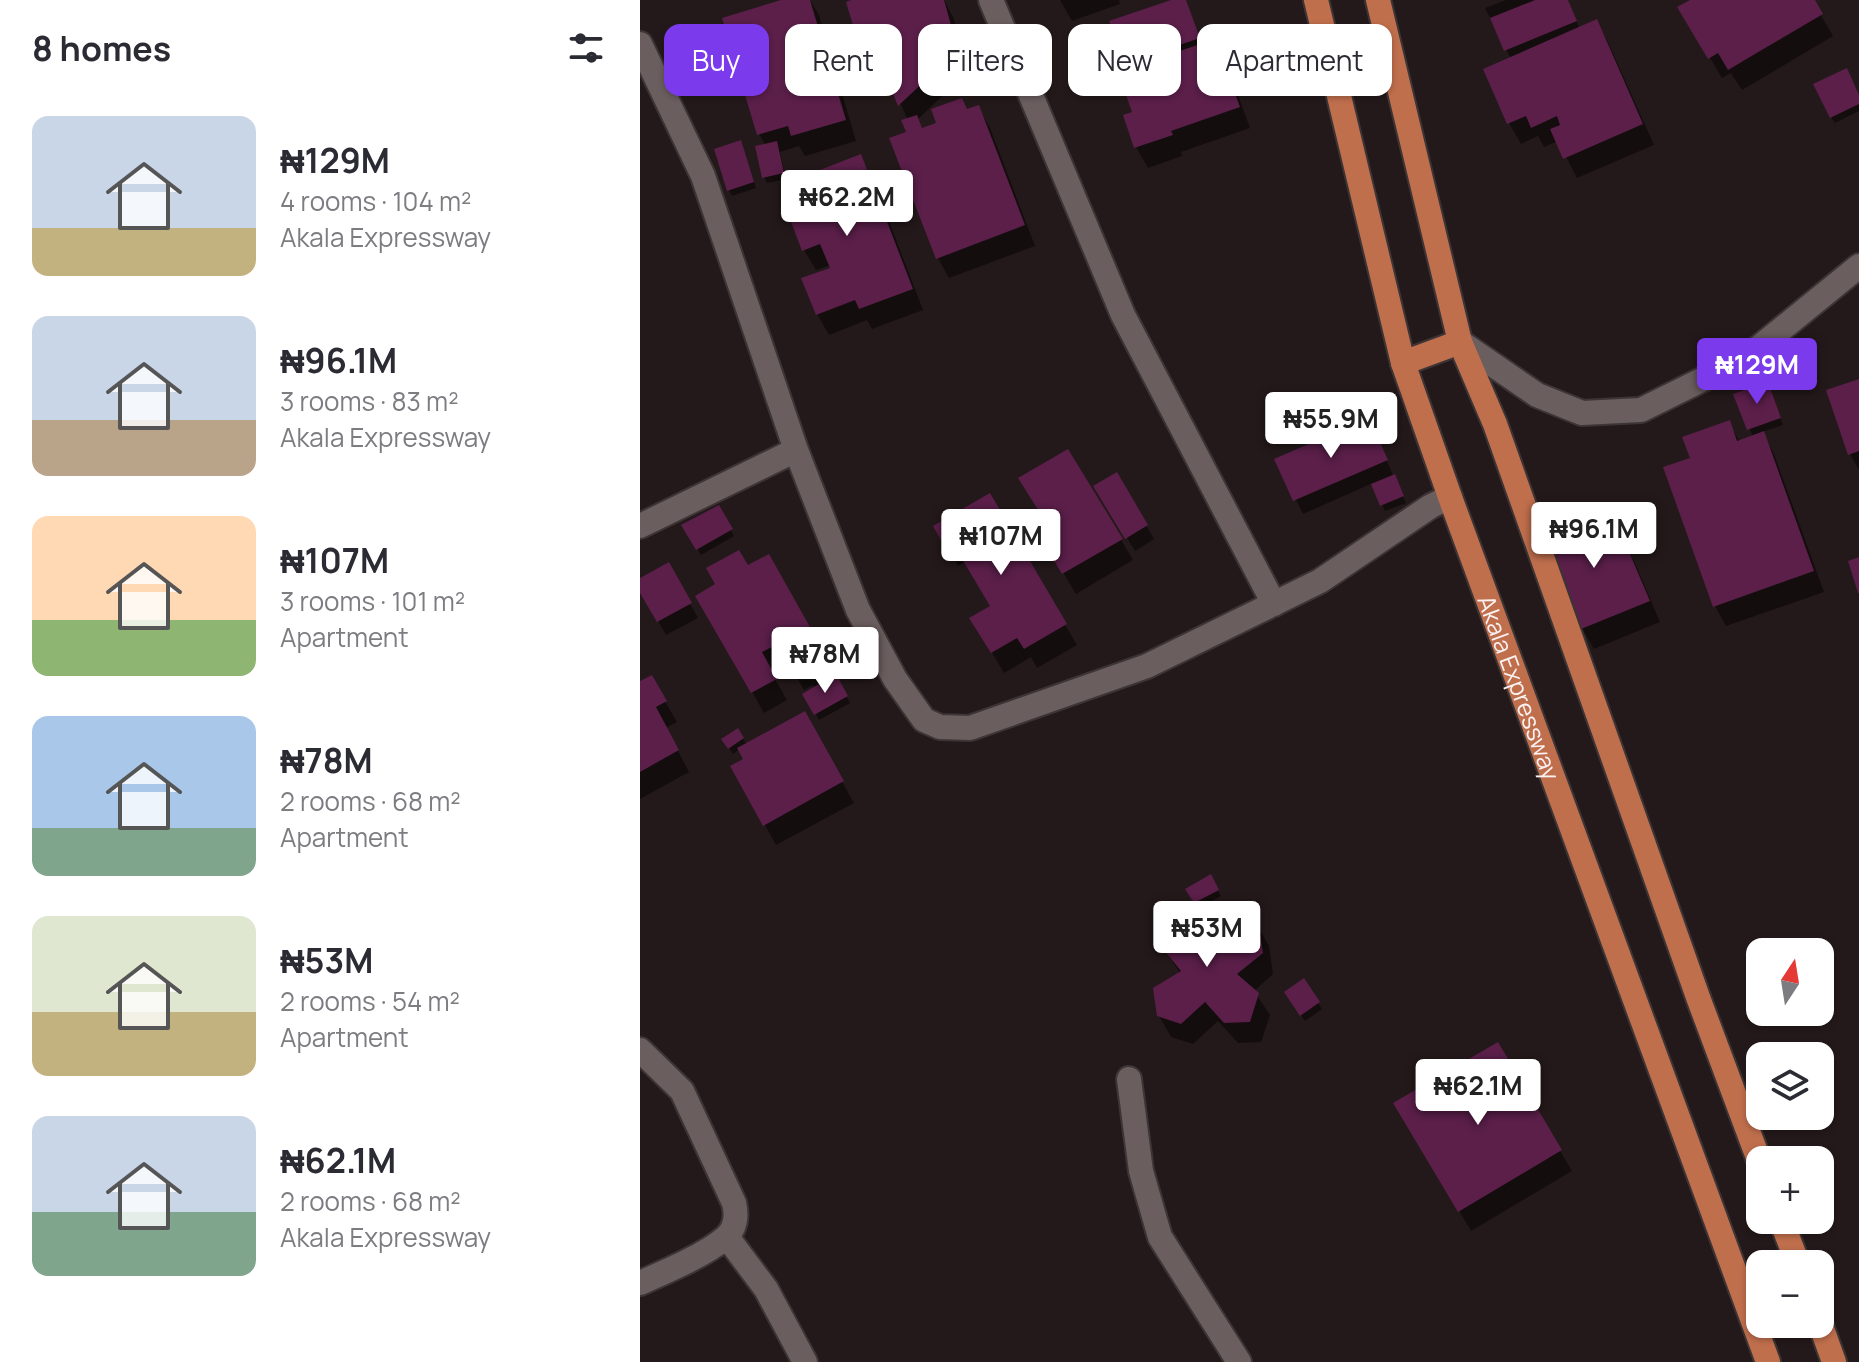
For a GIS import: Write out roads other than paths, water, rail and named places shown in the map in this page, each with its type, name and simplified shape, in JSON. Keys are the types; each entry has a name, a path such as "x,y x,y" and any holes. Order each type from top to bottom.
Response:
{"main road":[{"name":"Akala Expressway","path":"1316,0 1403,363 1768,1362"},
{"path":"1378,0 1460,342 1495,424 1754,1146"},
{"path":"1403,363 1460,342"},
{"path":"1825,1338 1834,1362"}],"street":[{"path":"991,0 1123,315 1274,604"},
{"path":"640,44 703,176 796,450 858,610 895,679 924,720 940,727 970,728 1147,666 1320,581 1431,506 1450,497"},
{"path":"1460,342 1537,395 1582,413 1641,410 1746,358 1859,266"},
{"path":"640,526 796,450"},
{"path":"640,1050 675,1081 693,1112 734,1203 736,1214 727,1237 640,1283"},
{"path":"1129,1079 1141,1171 1160,1237 1239,1362"},
{"path":"727,1237 766,1289 805,1362"}]}
